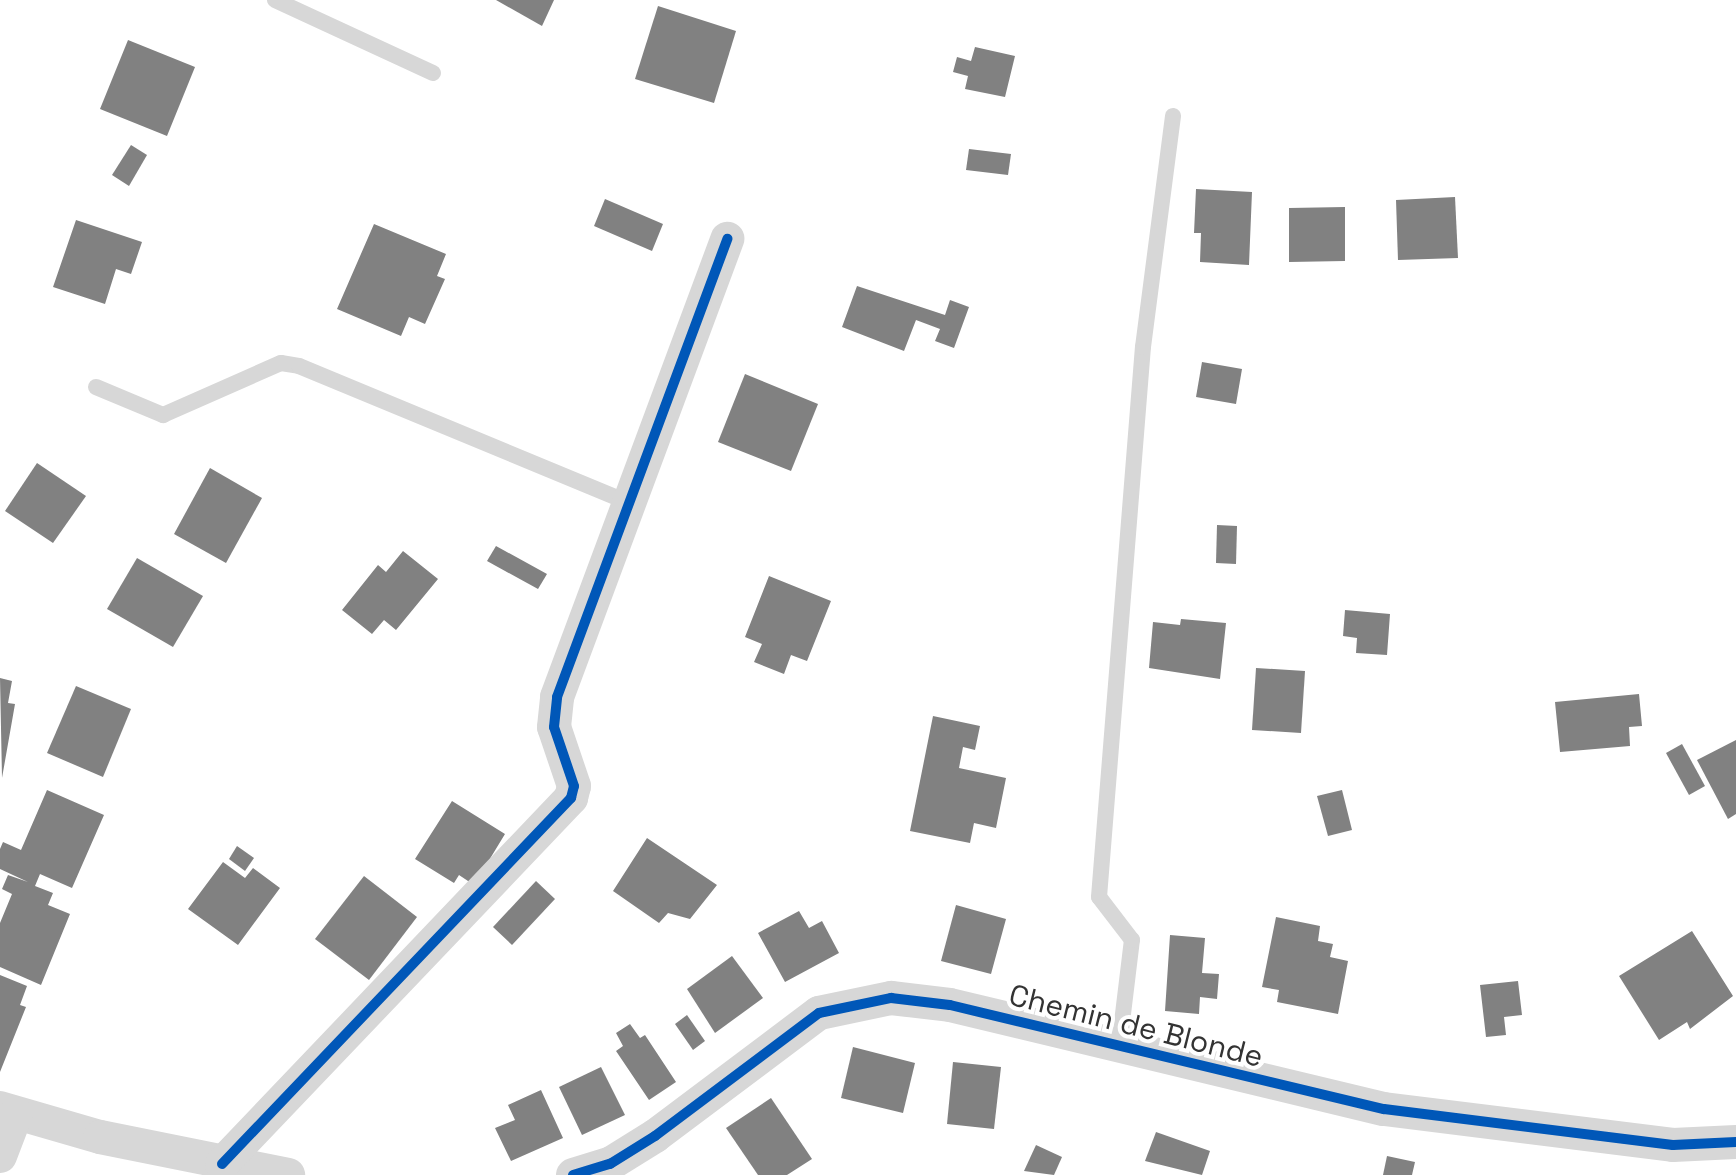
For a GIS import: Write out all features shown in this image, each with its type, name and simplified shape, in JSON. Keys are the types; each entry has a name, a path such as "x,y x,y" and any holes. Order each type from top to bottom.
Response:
{"street":[{"path":"222,1164 571,798 574,786 554,713 627,502 727,239"},
{"name":"Chemin de Blonde","path":"573,1175 613,1170 819,1013 891,998 950,1005 1384,1109 1673,1145 1736,1142"},
{"path":"0,1156 8,1111 222,1164 288,1175"}],"lane":[{"path":"275,0 433,73"},
{"path":"1119,1047 1132,940 1099,897 1143,347 1173,116"},
{"path":"96,387 163,415 281,363 299,366 627,502"}],"building":[{"path":"496,0 554,0 542,26"},
{"path":"658,6 736,31 714,103 635,79"},
{"path":"128,40 195,67 167,136 100,109"},
{"path":"975,47 1015,56 1005,97 965,89 968,76 953,72 957,57 971,61"},
{"path":"131,145 147,155 129,186 112,175"},
{"path":"969,149 1011,154 1008,175 966,170"},
{"path":"1196,189 1252,192 1249,265 1200,262 1201,233 1194,233"},
{"path":"1455,197 1458,258 1398,260 1396,200"},
{"path":"605,199 663,224 652,251 594,226"},
{"path":"1345,207 1345,261 1289,262 1289,208"},
{"path":"76,220 142,242 131,274 116,269 105,304 53,287"},
{"path":"374,224 446,254 437,276 445,279 425,324 409,317 401,336 337,309"},
{"path":"857,286 945,315 950,300 969,307 954,348 935,341 940,329 916,320 904,351 842,327"},
{"path":"1202,362 1242,369 1236,404 1196,397"},
{"path":"745,374 818,404 791,471 718,442"},
{"path":"37,463 86,496 53,543 5,511"},
{"path":"210,468 262,498 226,563 174,534"},
{"path":"1217,525 1237,526 1236,564 1216,563"},
{"path":"496,546 547,574 538,589 487,561"},
{"path":"403,551 438,579 396,630 384,620 372,634 342,610 378,565 386,572"},
{"path":"137,558 203,596 173,647 107,609"},
{"path":"769,576 831,601 807,661 791,655 784,674 754,662 762,644 745,637"},
{"path":"1345,610 1390,614 1387,655 1356,653 1357,638 1343,636"},
{"path":"1181,619 1226,623 1220,679 1149,668 1153,622 1180,625"},
{"path":"1256,668 1305,671 1301,733 1252,730"},
{"path":"0,678 12,681 8,703 15,704 2,778"},
{"path":"76,686 131,709 103,777 47,753"},
{"path":"1639,694 1642,726 1629,727 1630,746 1560,752 1555,702"},
{"path":"933,716 980,726 975,750 963,747 959,768 1006,778 996,828 974,823 970,843 910,831"},
{"path":"1736,740 1736,814 1728,819 1697,760"},
{"path":"1682,744 1705,786 1689,795 1666,753"},
{"path":"47,790 104,815 72,888 40,874 35,886 53,893 48,905 70,914 41,985 0,967 0,923 12,894 2,889 8,875 28,882 0,869 0,849 3,842 21,850"},
{"path":"1342,790 1352,830 1328,836 1317,796"},
{"path":"452,801 505,834 474,885 459,875 454,883 415,859"},
{"path":"647,838 717,885 690,919 668,913 659,923 613,891"},
{"path":"237,846 254,858 245,871 229,859"},
{"path":"223,862 245,878 253,868 280,888 238,945 188,909"},
{"path":"364,876 417,917 369,980 315,939"},
{"path":"536,881 555,899 512,945 493,927"},
{"path":"956,905 1006,919 991,974 941,961"},
{"path":"799,911 809,928 822,921 839,953 785,982 758,933"},
{"path":"1276,917 1320,926 1318,941 1333,944 1330,957 1348,961 1338,1014 1277,1002 1279,990 1262,987"},
{"path":"1692,931 1733,996 1690,1029 1687,1022 1659,1040 1619,976"},
{"path":"1170,935 1205,938 1202,973 1219,974 1217,999 1200,997 1199,1014 1165,1011"},
{"path":"732,956 763,998 715,1033 687,989"},
{"path":"0,975 27,986 20,1005 26,1007 0,1072"},
{"path":"1518,981 1522,1015 1504,1017 1506,1035 1486,1037 1480,985"},
{"path":"687,1015 705,1041 693,1050 675,1024"},
{"path":"630,1024 640,1038 645,1035 676,1082 649,1100 616,1051 623,1046 616,1033"},
{"path":"853,1047 915,1063 903,1113 841,1098"},
{"path":"953,1062 1001,1067 994,1129 947,1124"},
{"path":"601,1067 625,1115 582,1135 559,1087"},
{"path":"541,1090 563,1138 511,1161 495,1128 515,1120 508,1105"},
{"path":"771,1098 812,1159 787,1175 758,1175 726,1128"},
{"path":"1156,1132 1210,1151 1202,1175 1145,1161"},
{"path":"1036,1145 1062,1157 1054,1175 1024,1171"},
{"path":"1387,1156 1415,1162 1412,1175 1383,1175"}],"cycle path":[{"path":"222,1164 571,798 574,786 554,727 557,697 727,239"},
{"path":"573,1175 610,1164 655,1136 819,1013 891,998 950,1005 1384,1109 1673,1145 1736,1142"}]}
